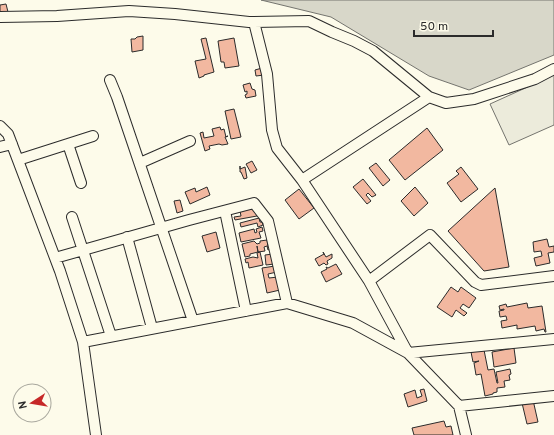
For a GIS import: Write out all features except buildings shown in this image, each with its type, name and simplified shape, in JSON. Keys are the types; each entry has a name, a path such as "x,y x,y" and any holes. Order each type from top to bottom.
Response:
{"street":[{"path":"0,17 57,16 129,11 254,22 309,22 354,41 373,51 429,97 446,103 474,100 535,79 554,69"},
{"path":"254,22 267,74 272,130 277,148 302,180 369,281 408,353 459,406 466,435"},
{"path":"110,80 140,163 193,321"},
{"path":"302,180 429,97"},
{"path":"0,126 8,134 12,144 55,258 83,342 96,435"},
{"path":"18,160 93,136"},
{"path":"140,163 190,141"},
{"path":"0,147 12,144"},
{"path":"68,144 82,183"},
{"path":"55,258 162,227 254,203 268,221 287,303"},
{"path":"225,211 246,311"},
{"path":"72,217 111,336"},
{"path":"369,281 430,235 475,282 481,285 554,276"},
{"path":"127,237 152,328"},
{"path":"83,342 287,303 353,323 408,353 554,339"},
{"path":"459,406 554,396"}],"shaded area":[{"path":"261,0 554,0 554,55 469,90 429,76 331,17"},
{"path":"554,75 554,125 509,145 490,104"}]}
